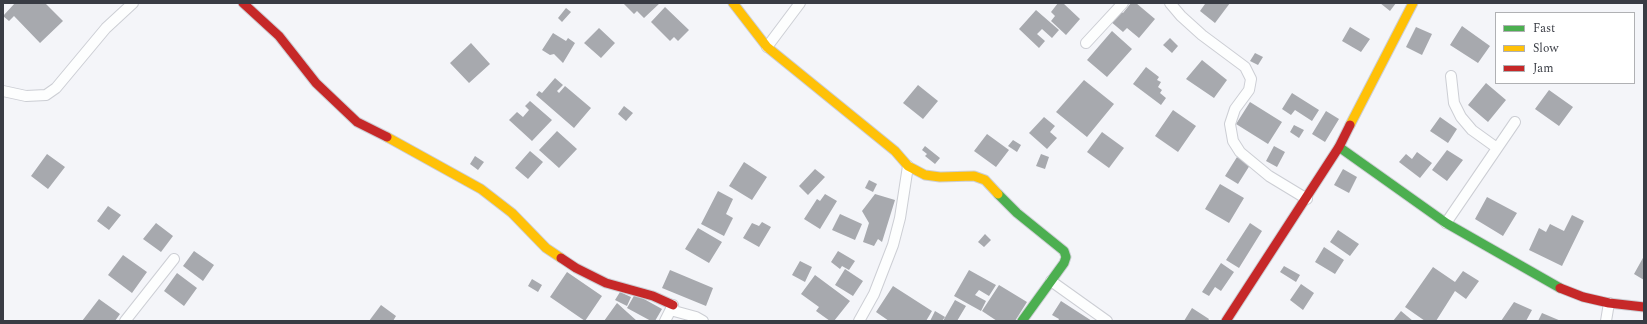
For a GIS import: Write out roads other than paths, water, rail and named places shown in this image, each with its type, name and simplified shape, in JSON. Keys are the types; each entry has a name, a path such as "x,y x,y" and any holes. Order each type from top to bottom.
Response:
{"street":[{"path":"3,91 26,96 46,95 56,88 106,28 133,3"},
{"path":"242,3 279,36 316,83 357,122 481,189 512,213 546,248 576,268 606,283 653,296 673,305"},
{"path":"733,3 767,47 862,127 894,151 908,166 925,175 940,177 974,176 985,180 992,185 1017,213 1066,254 1066,260 1022,321"},
{"path":"767,47 800,3"},
{"path":"1086,44 1123,3"},
{"path":"1170,3 1181,16 1202,34 1245,67 1251,79 1249,90 1235,109 1230,124 1233,141 1240,152 1269,176 1307,199"},
{"path":"1226,321 1339,148 1413,3"},
{"path":"1451,76 1454,103 1461,117 1472,130 1497,148"},
{"path":"1446,223 1515,122"},
{"path":"1339,148 1446,223 1556,286 1583,297 1609,303 1644,307"},
{"path":"859,321 874,294 893,245 900,218 908,166"},
{"path":"125,321 174,259"},
{"path":"1051,281 1107,321"},
{"path":"1606,321 1609,303"},
{"path":"665,321 673,305"},
{"path":"673,305 674,311 696,317 703,321"}]}
